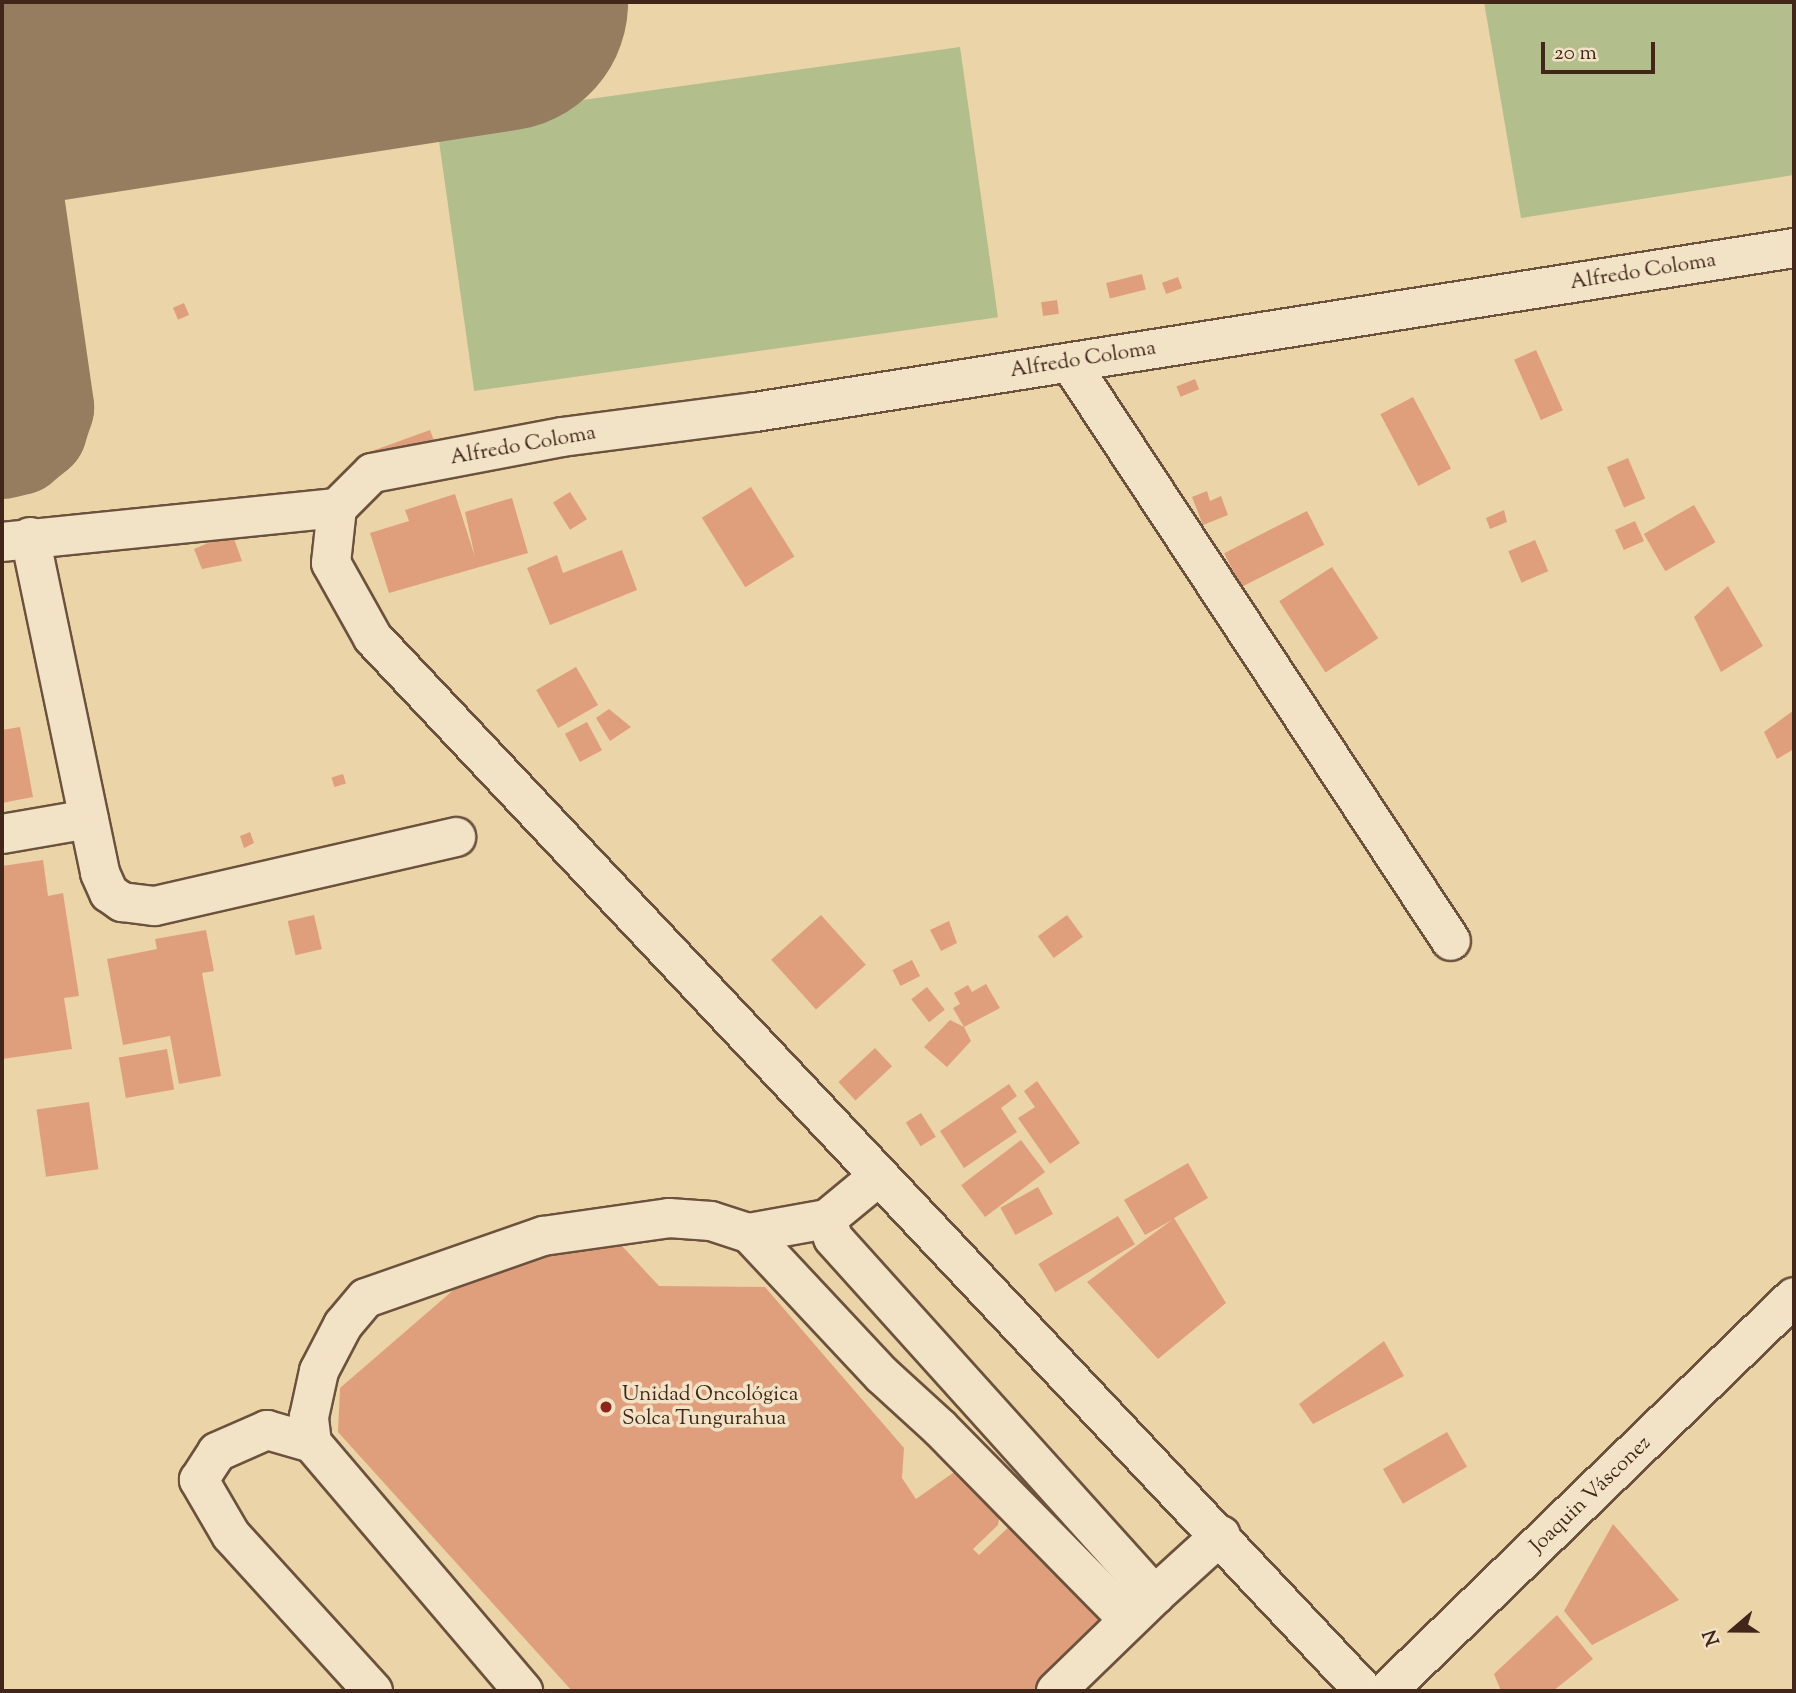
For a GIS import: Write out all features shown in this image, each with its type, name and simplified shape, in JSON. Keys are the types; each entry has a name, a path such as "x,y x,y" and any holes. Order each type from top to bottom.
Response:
{"street":[{"name":"Alfredo Coloma","path":"337,508 372,473 562,437 1070,363 1794,248"},
{"path":"1070,363 1451,941"},
{"path":"456,837 136,907 109,893 100,873 89,819 16,539 337,508 331,563 373,638 1221,1535 1364,1691"},
{"path":"2,834 89,819"},
{"path":"312,1443 309,1417 319,1371 343,1325 366,1298 543,1236 669,1219 711,1221 749,1233 827,1219 879,1176"},
{"path":"827,1219 844,1252 1142,1607"},
{"path":"749,1233 882,1375 1142,1607"},
{"name":"Joaquin Vásconez","path":"1387,1691 1794,1297"},
{"path":"373,1691 231,1535 199,1480 217,1452 267,1430 312,1443 523,1691"},
{"path":"1056,1691 1221,1535"}],"green space":[{"path":"1484,2 1794,2 1794,175 1521,218"},
{"path":"960,47 998,317 474,391 436,121"}],"building":[{"path":"1142,274 1146,290 1110,298 1106,283"},
{"path":"1178,277 1182,288 1166,294 1162,283"},
{"path":"1057,300 1059,314 1043,316 1041,302"},
{"path":"184,303 189,315 178,320 173,308"},
{"path":"1536,350 1563,410 1541,420 1514,360"},
{"path":"1195,379 1199,389 1181,397 1176,386"},
{"path":"1413,397 1451,469 1418,486 1380,414"},
{"path":"430,430 435,444 373,467 368,453"},
{"path":"1628,458 1645,499 1624,507 1607,467"},
{"path":"751,487 794,557 745,587 702,518"},
{"path":"1207,491 1210,501 1221,496 1228,515 1203,525 1192,497"},
{"path":"570,492 587,519 570,530 553,503"},
{"path":"455,494 475,557 465,512 512,498 528,553 389,593 370,533 409,521 405,510"},
{"path":"1694,505 1716,542 1665,571 1644,534"},
{"path":"1504,510 1507,522 1490,529 1486,518"},
{"path":"1307,511 1324,545 1241,587 1224,553"},
{"path":"1635,521 1644,541 1624,550 1615,530"},
{"path":"232,533 242,561 202,569 194,549"},
{"path":"1535,540 1548,571 1522,583 1508,551"},
{"path":"622,550 637,590 550,625 527,568 557,555 563,573"},
{"path":"1332,567 1378,638 1325,673 1279,601"},
{"path":"1728,586 1763,646 1721,672 1694,617"},
{"path":"576,667 598,705 558,728 536,690"},
{"path":"609,709 631,727 610,741 596,718"},
{"path":"1794,710 1794,749 1777,759 1764,732"},
{"path":"587,722 602,750 580,762 565,734"},
{"path":"20,727 33,797 2,803 2,730"},
{"path":"343,774 346,784 334,787 332,778"},
{"path":"250,832 254,843 244,848 240,836"},
{"path":"43,860 48,896 63,893 79,996 64,998 72,1049 2,1059 2,866"},
{"path":"314,915 322,949 296,955 288,921"},
{"path":"821,915 866,965 816,1010 771,960"},
{"path":"1067,915 1083,937 1054,958 1038,936"},
{"path":"949,921 957,943 941,951 930,930"},
{"path":"206,930 214,971 202,973 221,1076 179,1084 170,1036 123,1045 107,959 157,949 155,939"},
{"path":"912,960 920,976 901,986 892,970"},
{"path":"986,984 1000,1008 964,1027 953,1008 960,1004 954,993 968,985 972,992"},
{"path":"927,987 945,1010 929,1022 911,999"},
{"path":"950,1020 964,1027 971,1041 947,1067 924,1047"},
{"path":"875,1048 892,1066 855,1100 838,1082"},
{"path":"167,1049 174,1089 126,1098 119,1058"},
{"path":"1037,1081 1080,1143 1050,1164 1018,1118 1035,1107 1024,1091"},
{"path":"1009,1084 1017,1096 1001,1108 1017,1132 964,1168 940,1131"},
{"path":"89,1102 98,1169 46,1177 37,1109"},
{"path":"921,1113 936,1137 921,1146 906,1123"},
{"path":"1021,1140 1045,1172 985,1217 961,1185"},
{"path":"1188,1163 1208,1198 1174,1218 1226,1303 1158,1359 1087,1282 1172,1220 1145,1235 1124,1200"},
{"path":"1038,1187 1053,1214 1015,1235 1000,1208"},
{"path":"1118,1216 1135,1244 1055,1292 1038,1264"},
{"path":"611,1234 659,1286 765,1287 904,1448 902,1478 916,1499 967,1463 1004,1493 998,1525 973,1549 979,1555 1013,1523 1112,1629 1047,1691 572,1691 338,1432 340,1388 465,1280 508,1259"},
{"path":"1384,1341 1404,1376 1313,1424 1299,1404"},
{"path":"1447,1432 1467,1467 1403,1504 1383,1469"},
{"path":"1613,1524 1679,1600 1592,1645 1564,1611"},
{"path":"1557,1615 1593,1659 1553,1691 1501,1691 1494,1674"}],"taxiway":[{"path":"2,128 42,407 35,429 18,443 2,447"}],"runway":[{"path":"2,79 499,2"}],"place":[{"name":"Unidad Oncológica Solca Tungurahua","path":"606,1407"}]}
